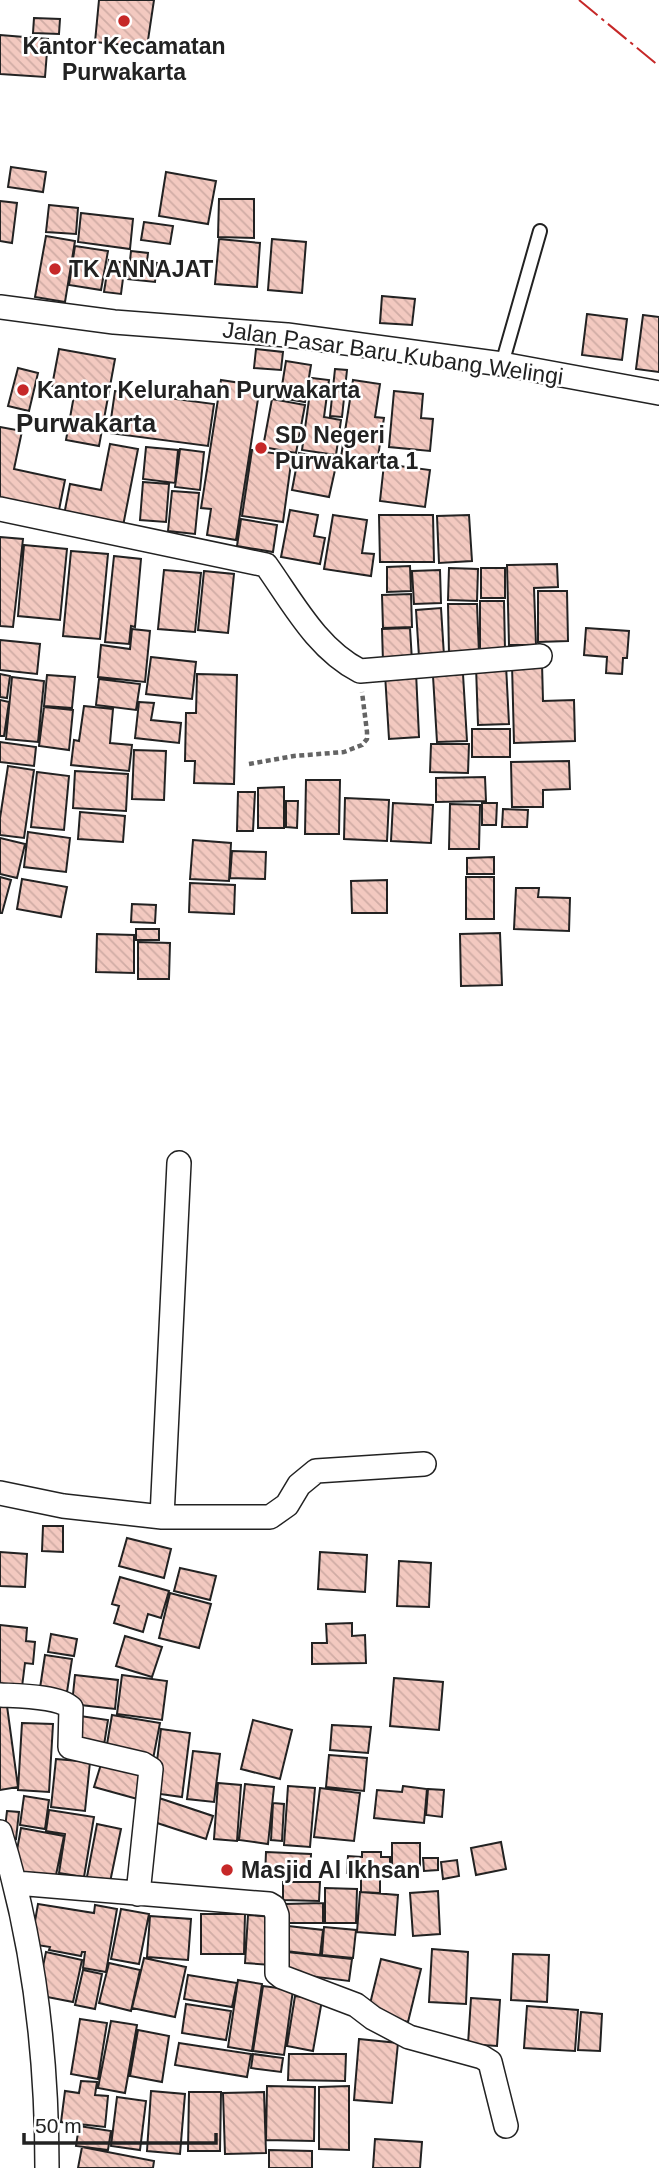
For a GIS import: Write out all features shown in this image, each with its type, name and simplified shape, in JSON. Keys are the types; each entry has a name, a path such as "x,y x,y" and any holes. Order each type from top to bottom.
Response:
{"street":[{"name":"Jalan Pasar Baru Kubang Welingi","path":"0,307 114,322 287,335 502,364 659,393"},
{"path":"0,509 266,565 328,650 360,671 540,656"},
{"path":"162,1517 179,1163"},
{"path":"0,1493 63,1506 162,1517 270,1517 287,1505 299,1485 316,1471 424,1464"},
{"path":"0,1696 56,1700 67,1704 71,1708 70,1747 143,1764 150,1769 138,1894"},
{"path":"0,1832 16,1883 40,2018 47,2168"},
{"path":"16,1883 269,1904 274,1907 277,1915 277,1973 356,2005 373,2018 409,2037 482,2057 490,2062 506,2126"}],"lane":[{"path":"502,364 540,231"}],"path":[{"path":"249,764 294,756 345,752 362,745 367,739 367,732 360,671"}],"building":[{"name":"Kantor Kecamatan Purwakarta","path":"99,0 154,0 147,47 95,42"},
{"path":"34,18 60,19 59,34 33,33"},
{"path":"0,35 48,39 45,77 0,74"},
{"path":"11,167 46,172 43,192 8,187"},
{"path":"166,172 216,181 208,224 159,216"},
{"path":"219,199 254,199 254,238 218,237"},
{"path":"0,201 17,203 12,243 0,241"},
{"path":"49,205 78,208 76,234 46,232"},
{"path":"81,213 133,219 130,249 78,242"},
{"path":"144,222 173,226 170,244 141,240"},
{"name":"TK ANNAJAT","path":"46,236 75,241 65,302 35,297"},
{"path":"219,239 260,243 257,287 215,284"},
{"path":"272,239 306,242 302,293 268,290"},
{"path":"75,246 108,251 101,290 69,285"},
{"path":"131,251 148,253 147,262 157,263 155,282 128,279"},
{"path":"109,260 125,263 121,294 104,292"},
{"path":"382,296 415,299 412,325 380,323"},
{"path":"587,314 627,319 622,360 582,355"},
{"path":"643,315 659,317 659,372 636,369"},
{"path":"59,349 115,359 99,446 66,440 75,390 52,386"},
{"path":"256,349 283,352 281,370 254,368"},
{"path":"286,361 311,365 305,402 280,398"},
{"name":"Kantor Kelurahan Purwakarta","path":"18,368 38,373 29,411 8,406"},
{"path":"335,369 347,370 342,417 330,416"},
{"path":"312,378 329,380 324,417 341,420 336,455 302,450"},
{"path":"221,380 260,386 236,540 207,535 211,509 201,508"},
{"path":"353,380 380,384 375,417 384,418 377,463 341,457"},
{"path":"115,391 214,404 208,446 109,433"},
{"path":"394,391 423,394 421,418 433,419 430,451 389,447"},
{"path":"272,399 305,405 296,453 263,447"},
{"path":"0,427 22,431 14,469 65,480 58,515 0,503"},
{"path":"110,444 138,449 123,526 64,515 70,484 101,490"},
{"path":"146,447 178,450 175,483 143,479"},
{"path":"180,449 204,452 200,490 175,487"},
{"path":"252,450 292,456 283,522 242,516"},
{"path":"299,453 337,461 329,497 292,490"},
{"path":"384,464 430,470 425,507 380,501"},
{"path":"143,482 169,484 166,522 140,520"},
{"path":"172,491 199,493 195,534 168,531"},
{"path":"290,510 318,515 314,536 325,538 320,564 281,557"},
{"path":"333,515 367,520 362,553 374,554 371,576 324,569"},
{"path":"379,515 433,515 434,562 380,562"},
{"path":"469,515 472,561 439,563 437,516"},
{"path":"241,519 277,525 273,552 237,546"},
{"path":"0,537 23,539 13,627 0,626"},
{"path":"24,545 67,549 60,620 18,616"},
{"path":"71,551 108,554 100,639 63,636"},
{"path":"114,556 141,559 135,627 131,626 129,644 105,642"},
{"path":"557,564 558,587 534,588 536,645 509,645 507,565"},
{"path":"410,566 411,591 387,592 387,567"},
{"path":"449,568 478,569 477,601 448,600"},
{"path":"481,568 505,568 505,598 481,598"},
{"path":"164,570 201,573 195,632 158,629"},
{"path":"440,570 441,603 414,604 412,571"},
{"path":"204,571 234,574 228,633 198,630"},
{"path":"538,591 567,591 568,641 538,642"},
{"path":"411,594 412,627 383,628 382,595"},
{"path":"480,601 504,601 505,650 480,650"},
{"path":"448,604 477,604 479,653 449,654"},
{"path":"441,608 444,656 419,657 416,610"},
{"path":"410,628 412,661 383,662 382,629"},
{"path":"586,628 629,631 627,658 623,658 622,674 606,673 607,657 584,655"},
{"path":"132,629 150,631 145,682 98,677 101,645 130,649"},
{"path":"0,640 40,644 37,674 0,670"},
{"path":"151,657 196,662 192,699 146,694"},
{"path":"542,663 543,701 574,700 575,741 514,743 512,664"},
{"path":"506,665 509,724 478,725 476,666"},
{"path":"416,672 419,737 389,739 385,674"},
{"path":"0,674 10,676 7,698 0,697"},
{"path":"197,674 237,675 234,784 194,783 195,761 185,761 186,713 196,713"},
{"path":"463,674 467,741 437,742 433,676"},
{"path":"47,675 75,677 72,708 44,706"},
{"path":"12,677 44,681 38,742 6,739"},
{"path":"99,679 140,684 136,710 96,705"},
{"path":"0,700 9,702 4,736 0,736"},
{"path":"139,702 154,703 151,720 181,723 179,743 135,738"},
{"path":"84,706 113,709 110,743 132,745 129,771 71,765 74,740 79,741"},
{"path":"44,707 73,710 69,750 39,746"},
{"path":"472,729 510,729 510,757 472,757"},
{"path":"0,742 36,747 34,766 0,762"},
{"path":"431,744 469,744 468,773 430,772"},
{"path":"134,750 166,751 164,800 132,799"},
{"path":"569,761 570,789 543,790 543,807 512,807 511,762"},
{"path":"8,766 34,770 24,838 0,835"},
{"path":"75,771 128,774 126,811 73,808"},
{"path":"37,772 69,776 64,830 31,827"},
{"path":"485,777 486,801 436,802 436,778"},
{"path":"306,780 340,780 339,834 305,834"},
{"path":"284,787 284,828 258,828 258,788"},
{"path":"238,792 255,792 253,831 237,831"},
{"path":"345,798 389,800 387,841 344,839"},
{"path":"286,801 298,801 297,828 286,827"},
{"path":"393,803 433,805 431,843 391,841"},
{"path":"482,803 497,803 496,825 482,825"},
{"path":"450,804 480,805 479,849 449,849"},
{"path":"503,809 528,810 527,827 502,827"},
{"path":"80,812 125,816 123,842 78,839"},
{"path":"28,832 70,838 66,872 24,867"},
{"path":"0,838 25,844 17,878 0,874"},
{"path":"193,840 231,843 229,881 190,879"},
{"path":"232,851 266,852 265,879 230,878"},
{"path":"494,857 494,874 467,874 467,858"},
{"path":"0,877 11,880 2,913 0,913"},
{"path":"466,877 494,877 494,919 466,919"},
{"path":"22,879 67,887 61,917 17,909"},
{"path":"387,880 387,913 352,913 351,881"},
{"path":"190,883 235,885 234,914 189,912"},
{"path":"516,888 539,888 538,897 570,898 569,931 514,929"},
{"path":"132,904 156,905 155,923 131,922"},
{"path":"136,929 159,929 159,940 136,940"},
{"path":"500,933 502,985 461,986 460,934"},
{"path":"97,934 134,935 134,973 96,972"},
{"path":"138,942 170,943 169,979 138,979"},
{"path":"43,1526 63,1526 63,1552 42,1551"},
{"path":"127,1538 171,1549 164,1578 119,1566"},
{"path":"0,1552 27,1554 25,1587 0,1586"},
{"path":"320,1552 367,1555 365,1592 318,1589"},
{"path":"399,1561 431,1563 429,1607 397,1606"},
{"path":"180,1568 216,1576 210,1600 174,1591"},
{"path":"120,1577 169,1591 161,1618 148,1614 143,1632 114,1623 119,1606 112,1604"},
{"path":"170,1593 211,1604 199,1648 159,1638"},
{"path":"352,1623 352,1636 365,1635 366,1663 312,1664 312,1643 327,1643 326,1624"},
{"path":"0,1625 27,1628 26,1641 35,1642 33,1664 25,1663 22,1687 0,1685"},
{"path":"51,1634 77,1639 74,1656 48,1652"},
{"path":"125,1636 162,1647 152,1677 116,1666"},
{"path":"45,1655 72,1659 67,1692 40,1688"},
{"path":"75,1675 118,1680 115,1709 72,1704"},
{"path":"122,1675 167,1681 162,1720 117,1714"},
{"path":"394,1678 443,1682 439,1730 390,1726"},
{"path":"7,1706 18,1787 0,1790 0,1707"},
{"path":"112,1715 160,1723 153,1759 106,1750"},
{"path":"80,1716 108,1720 104,1745 76,1741"},
{"path":"253,1720 292,1730 280,1779 241,1769"},
{"path":"22,1723 53,1724 49,1792 18,1790"},
{"path":"332,1725 371,1727 368,1753 330,1750"},
{"path":"161,1729 190,1733 182,1797 153,1793"},
{"path":"193,1751 220,1754 214,1802 187,1799"},
{"path":"329,1755 367,1758 364,1791 326,1787"},
{"path":"56,1759 90,1762 85,1811 51,1807"},
{"path":"102,1761 148,1774 141,1800 94,1787"},
{"path":"218,1783 241,1785 237,1841 214,1839"},
{"path":"245,1784 274,1787 268,1844 239,1840"},
{"path":"288,1786 315,1788 310,1847 284,1845"},
{"path":"403,1786 427,1789 424,1823 374,1818 377,1790 402,1792"},
{"path":"320,1788 360,1793 354,1841 314,1837"},
{"path":"428,1789 444,1790 442,1817 426,1815"},
{"path":"24,1796 49,1800 45,1829 20,1825"},
{"path":"156,1797 213,1816 206,1839 148,1820"},
{"path":"273,1803 284,1804 282,1841 271,1840"},
{"path":"49,1810 94,1817 84,1877 59,1873 65,1834 46,1831"},
{"path":"7,1811 19,1812 16,1839 4,1837"},
{"path":"97,1824 121,1829 109,1887 86,1882"},
{"path":"21,1828 64,1836 55,1880 13,1872"},
{"path":"501,1842 506,1869 476,1875 471,1848"},
{"path":"392,1843 420,1843 420,1875 392,1875"},
{"path":"266,1852 311,1854 310,1878 265,1877"},
{"path":"362,1852 381,1852 381,1857 390,1857 390,1874 380,1874 380,1893 361,1892 361,1873 347,1873 348,1856 362,1857"},
{"path":"423,1858 438,1858 438,1870 424,1871"},
{"path":"457,1860 459,1876 443,1879 441,1862"},
{"path":"283,1882 320,1882 319,1901 283,1900"},
{"path":"325,1888 357,1889 356,1923 325,1923"},
{"path":"438,1891 440,1934 413,1936 410,1893"},
{"path":"360,1892 398,1895 395,1935 357,1932"},
{"path":"323,1903 323,1923 286,1923 285,1904"},
{"path":"38,1904 94,1913 95,1905 117,1909 106,1972 83,1968 85,1952 82,1952 81,1956 31,1944"},
{"path":"121,1909 149,1914 139,1964 111,1959"},
{"path":"201,1914 245,1914 244,1954 201,1954"},
{"path":"248,1915 275,1917 271,1965 245,1963"},
{"path":"150,1916 191,1919 188,1960 147,1957"},
{"path":"288,1926 323,1930 320,1955 285,1951"},
{"path":"324,1927 356,1930 353,1958 322,1955"},
{"path":"432,1949 468,1952 466,2004 429,2002"},
{"path":"46,1952 82,1960 73,2002 37,1995"},
{"path":"287,1952 352,1959 349,1981 284,1973"},
{"path":"513,1954 549,1955 547,2002 511,2000"},
{"path":"144,1958 186,1967 175,2017 132,2008"},
{"path":"381,1959 421,1969 408,2022 368,2012"},
{"path":"109,1963 140,1970 131,2011 99,2003"},
{"path":"83,1970 102,1974 95,2009 75,2005"},
{"path":"188,1975 237,1983 232,2007 184,1999"},
{"path":"238,1980 262,1984 252,2051 228,2047"},
{"path":"263,1986 293,1990 284,2055 253,2051"},
{"path":"295,1996 322,2000 313,2051 287,2046"},
{"path":"471,1998 500,2000 497,2046 468,2044"},
{"path":"186,2004 231,2011 226,2040 182,2033"},
{"path":"527,2006 578,2010 575,2051 524,2048"},
{"path":"581,2012 602,2014 600,2051 578,2050"},
{"path":"80,2019 107,2023 98,2079 71,2074"},
{"path":"111,2021 137,2025 125,2093 98,2088"},
{"path":"138,2030 169,2036 162,2082 130,2076"},
{"path":"359,2039 398,2043 392,2103 354,2100"},
{"path":"179,2043 251,2054 247,2077 175,2065"},
{"path":"253,2054 283,2058 281,2072 251,2068"},
{"path":"289,2054 346,2054 345,2081 288,2080"},
{"path":"81,2081 97,2082 95,2095 108,2096 105,2127 61,2122 65,2091 79,2093"},
{"path":"267,2086 315,2087 314,2141 266,2140"},
{"path":"349,2086 349,2150 319,2149 319,2087"},
{"path":"151,2091 185,2094 180,2154 147,2151"},
{"path":"189,2092 221,2092 220,2151 188,2151"},
{"path":"264,2092 266,2153 225,2154 223,2093"},
{"path":"117,2097 146,2101 140,2150 111,2146"},
{"path":"79,2126 111,2131 108,2150 76,2146"},
{"path":"375,2139 422,2142 420,2168 373,2168"},
{"path":"82,2147 154,2161 153,2168 78,2168"},
{"path":"269,2150 312,2151 312,2168 269,2168"}],"power":[{"path":"579,0 659,66"}],"place":[{"name":"Kantor Kecamatan Purwakarta","path":"124,21"},
{"name":"TK ANNAJAT","path":"55,269"},
{"name":"Kantor Kelurahan Purwakarta","path":"23,390"},
{"name":"SD Negeri Purwakarta 1","path":"261,448"},
{"name":"Masjid Al Ikhsan","path":"227,1870"}],"district":[{"name":"Purwakarta","path":"86,423"}]}
